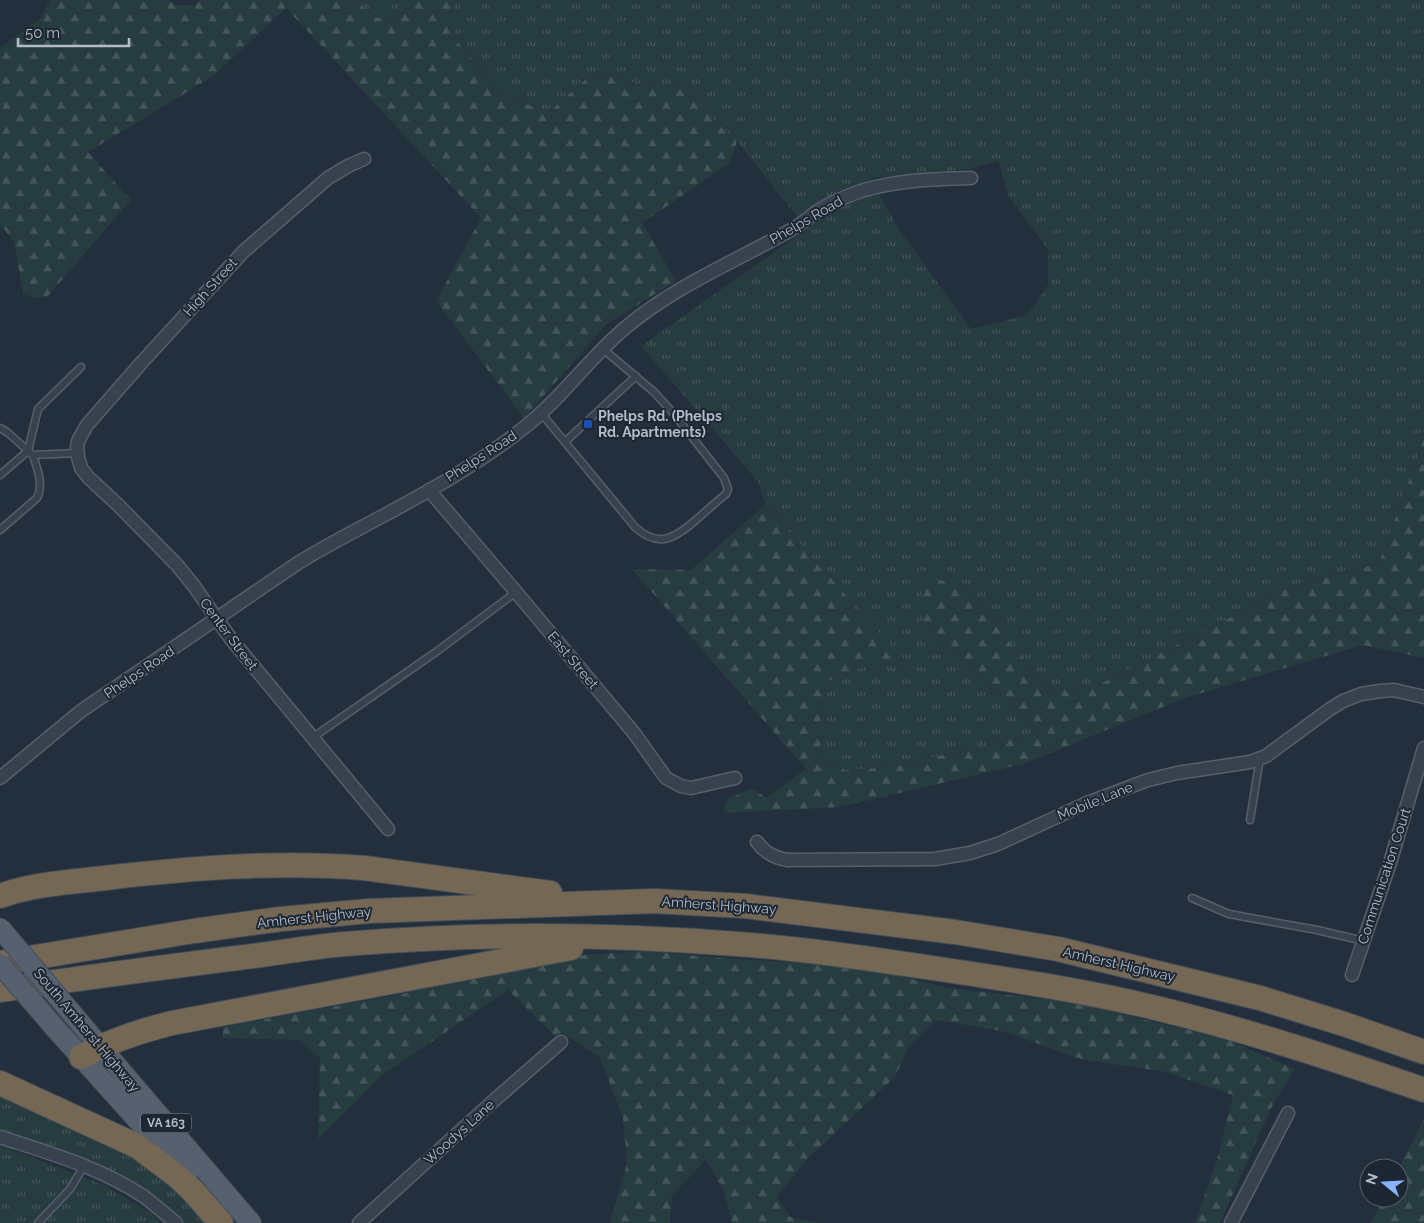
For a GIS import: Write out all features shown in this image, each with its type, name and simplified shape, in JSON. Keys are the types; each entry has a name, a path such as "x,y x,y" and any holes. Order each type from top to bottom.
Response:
{"highway":[{"path":"0,896 34,887 157,871 254,865 364,868 549,893 654,901"},
{"name":"Amherst Highway","path":"0,963 281,919 369,911 654,901 745,906 955,932 1058,949 1260,998 1344,1024 1424,1052"},
{"path":"0,990 80,977 344,944 469,938 549,937 622,937 737,944 850,955 1030,982 1109,998 1215,1023 1424,1090"},
{"path":"91,1051 145,1030 172,1023 565,949 682,941"},
{"path":"0,1083 137,1146 182,1180 221,1223"}],"main road":[{"name":"South Amherst Highway","path":"0,928 80,1023 91,1051 230,1223"},
{"name":"South Amherst Highway","path":"0,963 55,1028 91,1051 251,1223"}],"street":[{"name":"High Street","path":"79,439 87,426 143,360 242,252 328,178 364,159"},
{"name":"Phelps Road","path":"0,778 81,711 326,545 429,490 477,461 526,427 624,328 687,286 791,230 840,199 861,191 885,185 926,179 971,178"},
{"name":"Center Street","path":"79,439 78,453 81,468 88,477 177,565 231,639 388,829"},
{"name":"East Street","path":"429,490 634,733 666,778 681,786 691,788 735,778"},
{"name":"Mobile Lane","path":"757,842 768,854 776,858 788,860 935,859 970,853 998,844 1087,803 1148,780 1177,773 1250,762 1266,756 1330,709 1343,701 1361,694 1380,690 1394,690 1424,697"},
{"name":"Communication Court","path":"1352,975 1390,863 1424,748"},
{"name":"Woodys Lane","path":"359,1223 561,1042"},
{"path":"1231,1223 1288,1113"},
{"path":"0,1137 84,1166 117,1182 143,1197 176,1223"}],"lane":[{"path":"541,413 566,441 634,527 648,536 661,539 674,537 726,494 728,489 724,478 674,414 654,392 603,348"},
{"path":"30,453 38,410 81,367"},
{"path":"566,441 636,376"},
{"path":"0,428 30,453 40,476 38,498 0,530"},
{"path":"0,474 30,453 78,453"},
{"path":"312,738 436,652 516,592"},
{"path":"1250,820 1260,758"},
{"path":"1192,898 1229,914 1364,940"},
{"path":"38,1223 70,1189 84,1166"}],"green space":[{"path":"50,0 168,0 176,5 195,5 201,0 355,0 377,18 398,17 398,0 454,0 454,37 497,89 547,114 595,71 644,86 680,88 737,141 730,163 642,223 676,281 607,324 524,418 436,301 481,218 286,8 212,77 88,152 131,200 48,296 36,298 23,294 14,242 0,224 0,48 41,18"},
{"path":"355,0 398,0 399,17 377,18"},
{"path":"454,0 1424,0 1424,438 1379,563 1288,588 1096,686 1050,691 960,581 926,626 1040,732 893,767 845,770 821,760 820,722 825,681 867,665 907,664 765,505 759,483 641,346 807,229 737,141 680,88 644,86 595,71 547,114 497,89 454,36","holes":["998,161 1009,197 1048,250 1048,285 1027,315 971,329 897,226 870,178 970,169"]},
{"path":"1424,438 1424,658 1363,645 1185,698 1023,764 840,807 724,813 728,799 752,788 766,798 806,769 632,569 691,570 765,505 908,664 867,665 825,682 820,722 821,760 845,770 893,767 1040,732 926,626 920,580 960,581 1050,691 1096,686 1288,588 1379,563"},
{"path":"645,951 732,959 852,965 950,988 1079,1003 1221,1037 1295,1069 1273,1104 1220,1223 1195,1223 1217,1160 1233,1095 1166,1072 1081,1059 1002,1031 938,1020 909,1046 895,1077 807,1159 777,1197 790,1217 819,1223 732,1223 723,1189 706,1160 672,1195 670,1223 610,1223 627,1163 623,1118 600,1058 563,1033 555,1036 508,990 381,1076 318,1139 320,1058 299,1040 223,1038 223,1027 402,994 503,969 566,956"},
{"path":"0,1088 142,1157 214,1223 185,1223 143,1189 104,1167 53,1147 0,1130"},
{"path":"1424,1119 1424,1223 1371,1223 1379,1208 1409,1208 1409,1158 1404,1158"},
{"path":"0,1145 106,1186 152,1214 161,1223 0,1223"}],"place":[{"name":"Phelps Rd. (Phelps Rd. Apartments)","path":"588,424"}]}
